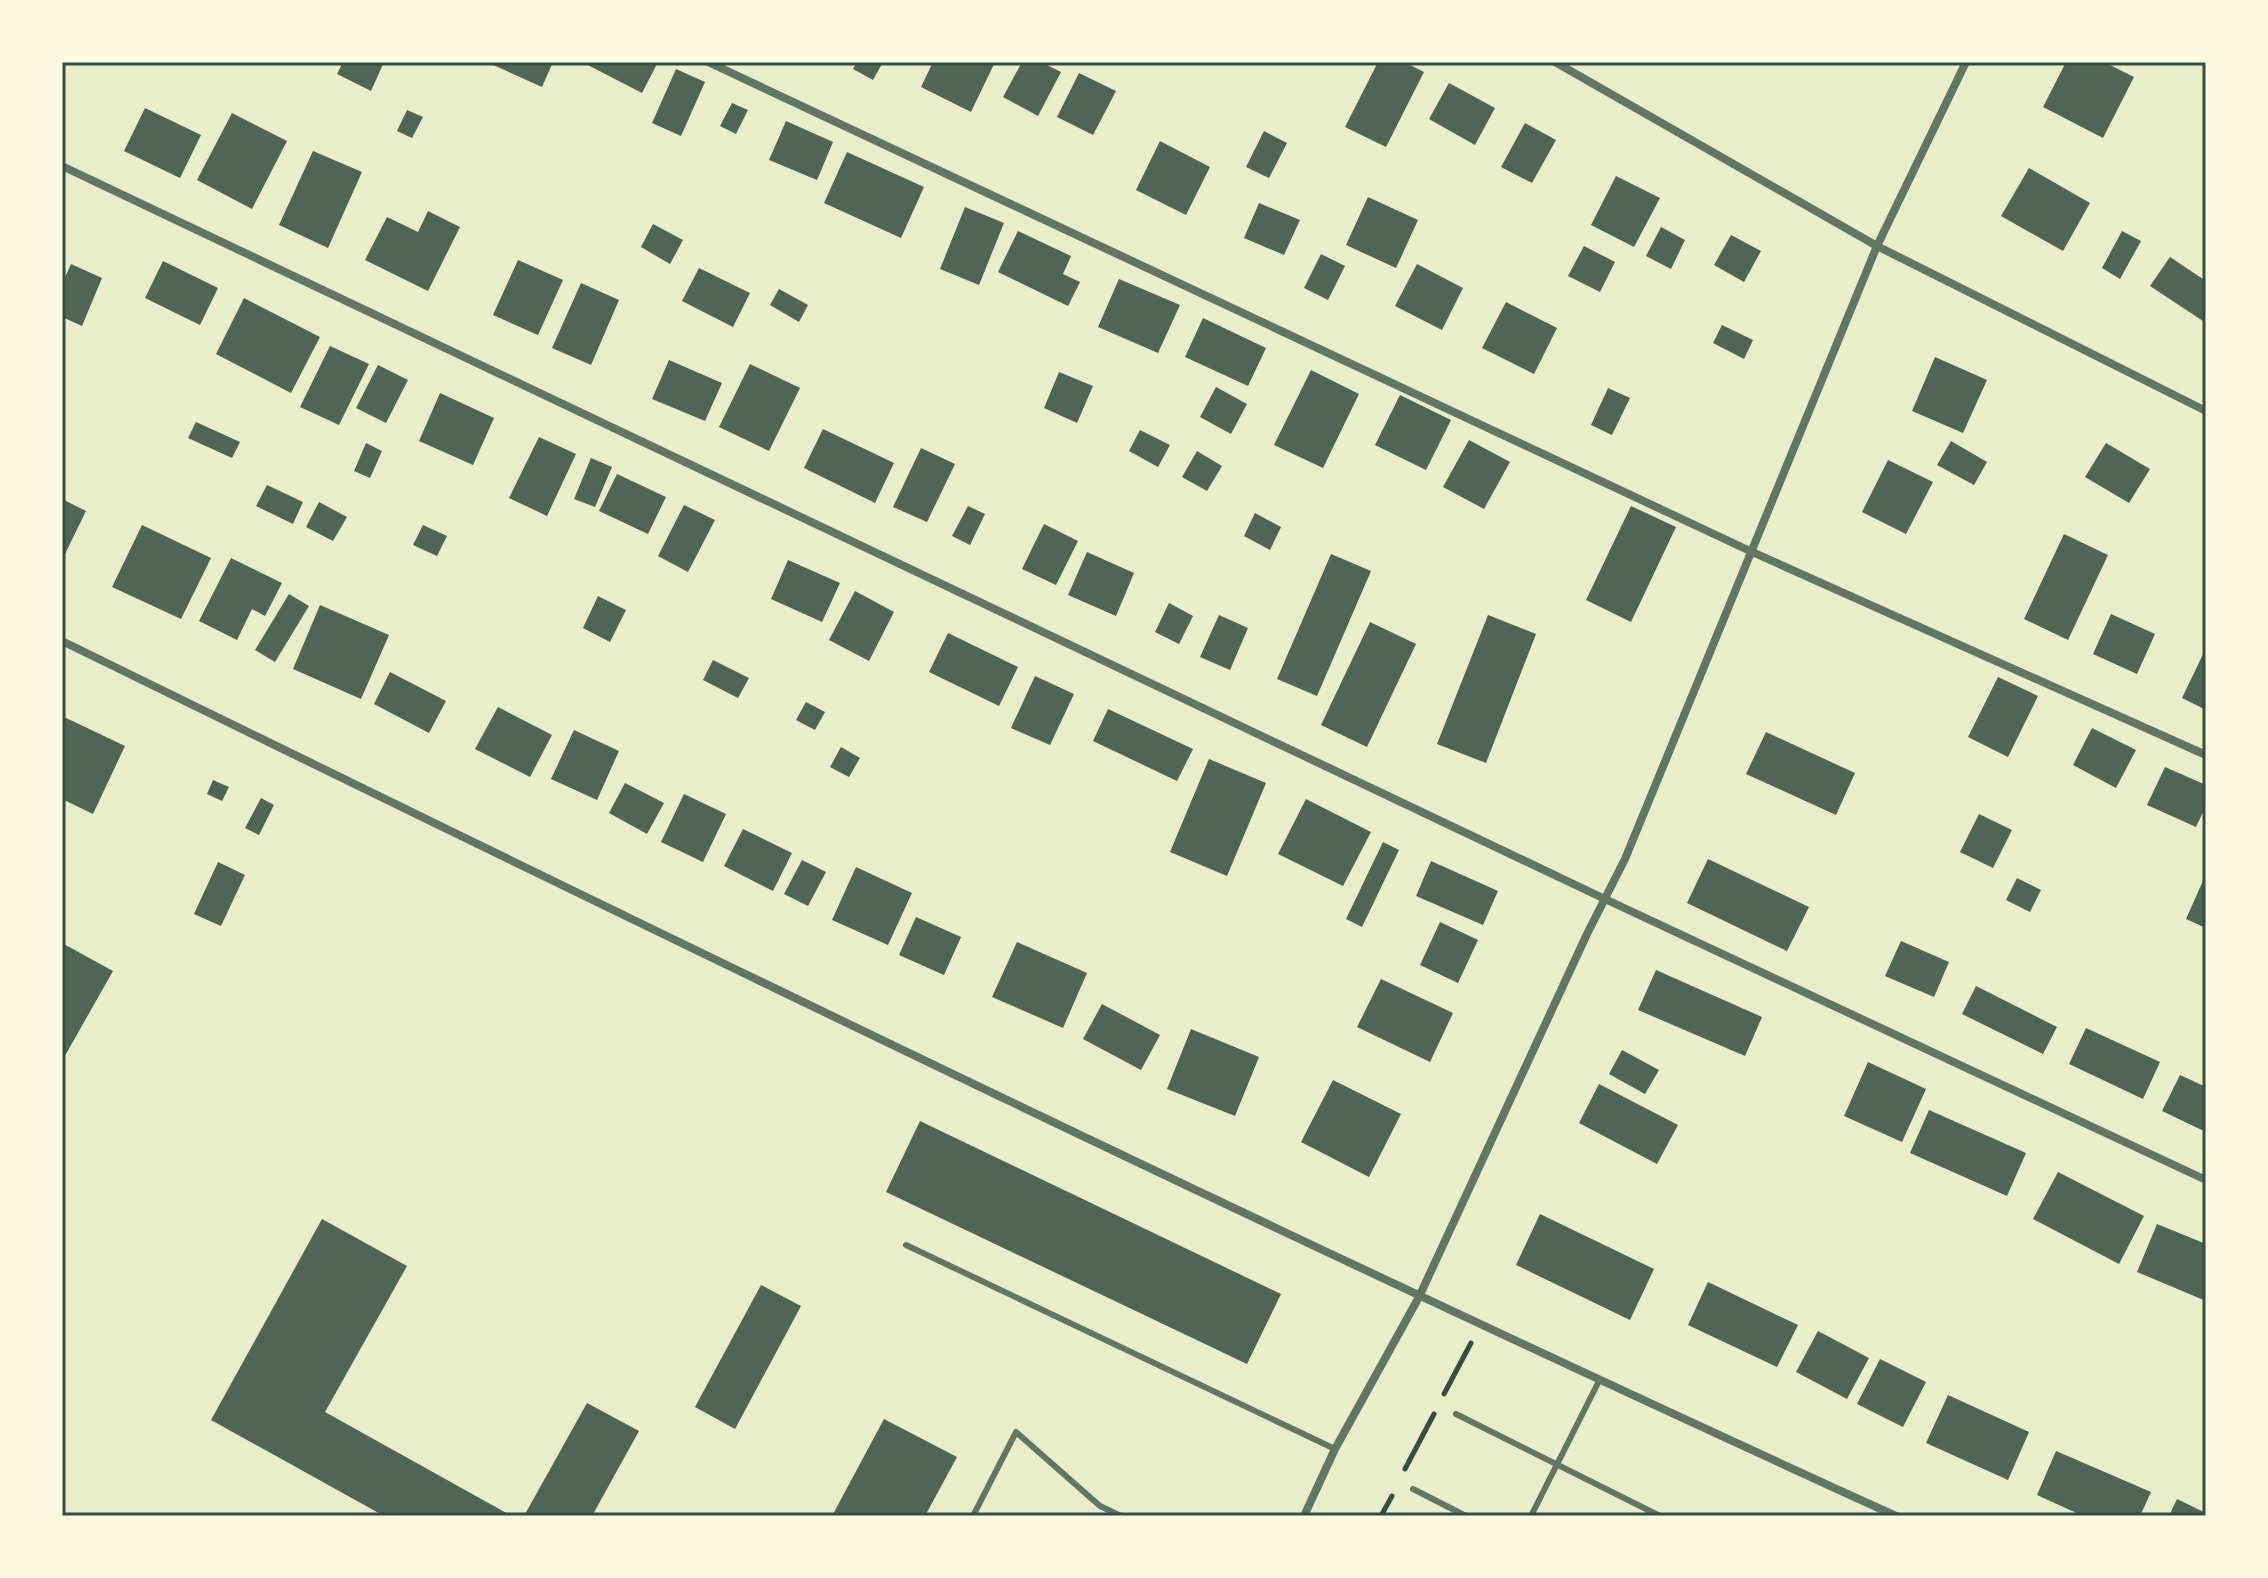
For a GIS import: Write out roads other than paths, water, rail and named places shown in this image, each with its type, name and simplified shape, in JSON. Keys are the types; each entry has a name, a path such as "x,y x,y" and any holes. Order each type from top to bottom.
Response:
{"street":[{"path":"708,62 1750,551 2206,755"},
{"path":"1555,62 1877,246 2206,411"},
{"path":"1304,1516 1335,1449 1419,1297 1625,859 1877,246 1966,62"},
{"path":"62,166 1605,899 2206,1180"},
{"path":"62,641 571,891 1419,1297 1896,1516"}],"lane":[{"path":"906,1245 1335,1449"},
{"path":"1531,1516 1599,1381"},
{"path":"1456,1414 1660,1516"},
{"path":"973,1516 1016,1432 1100,1506 1121,1516"},
{"path":"1413,1489 1466,1516"},
{"path":"1095,1516 1100,1506"}]}
